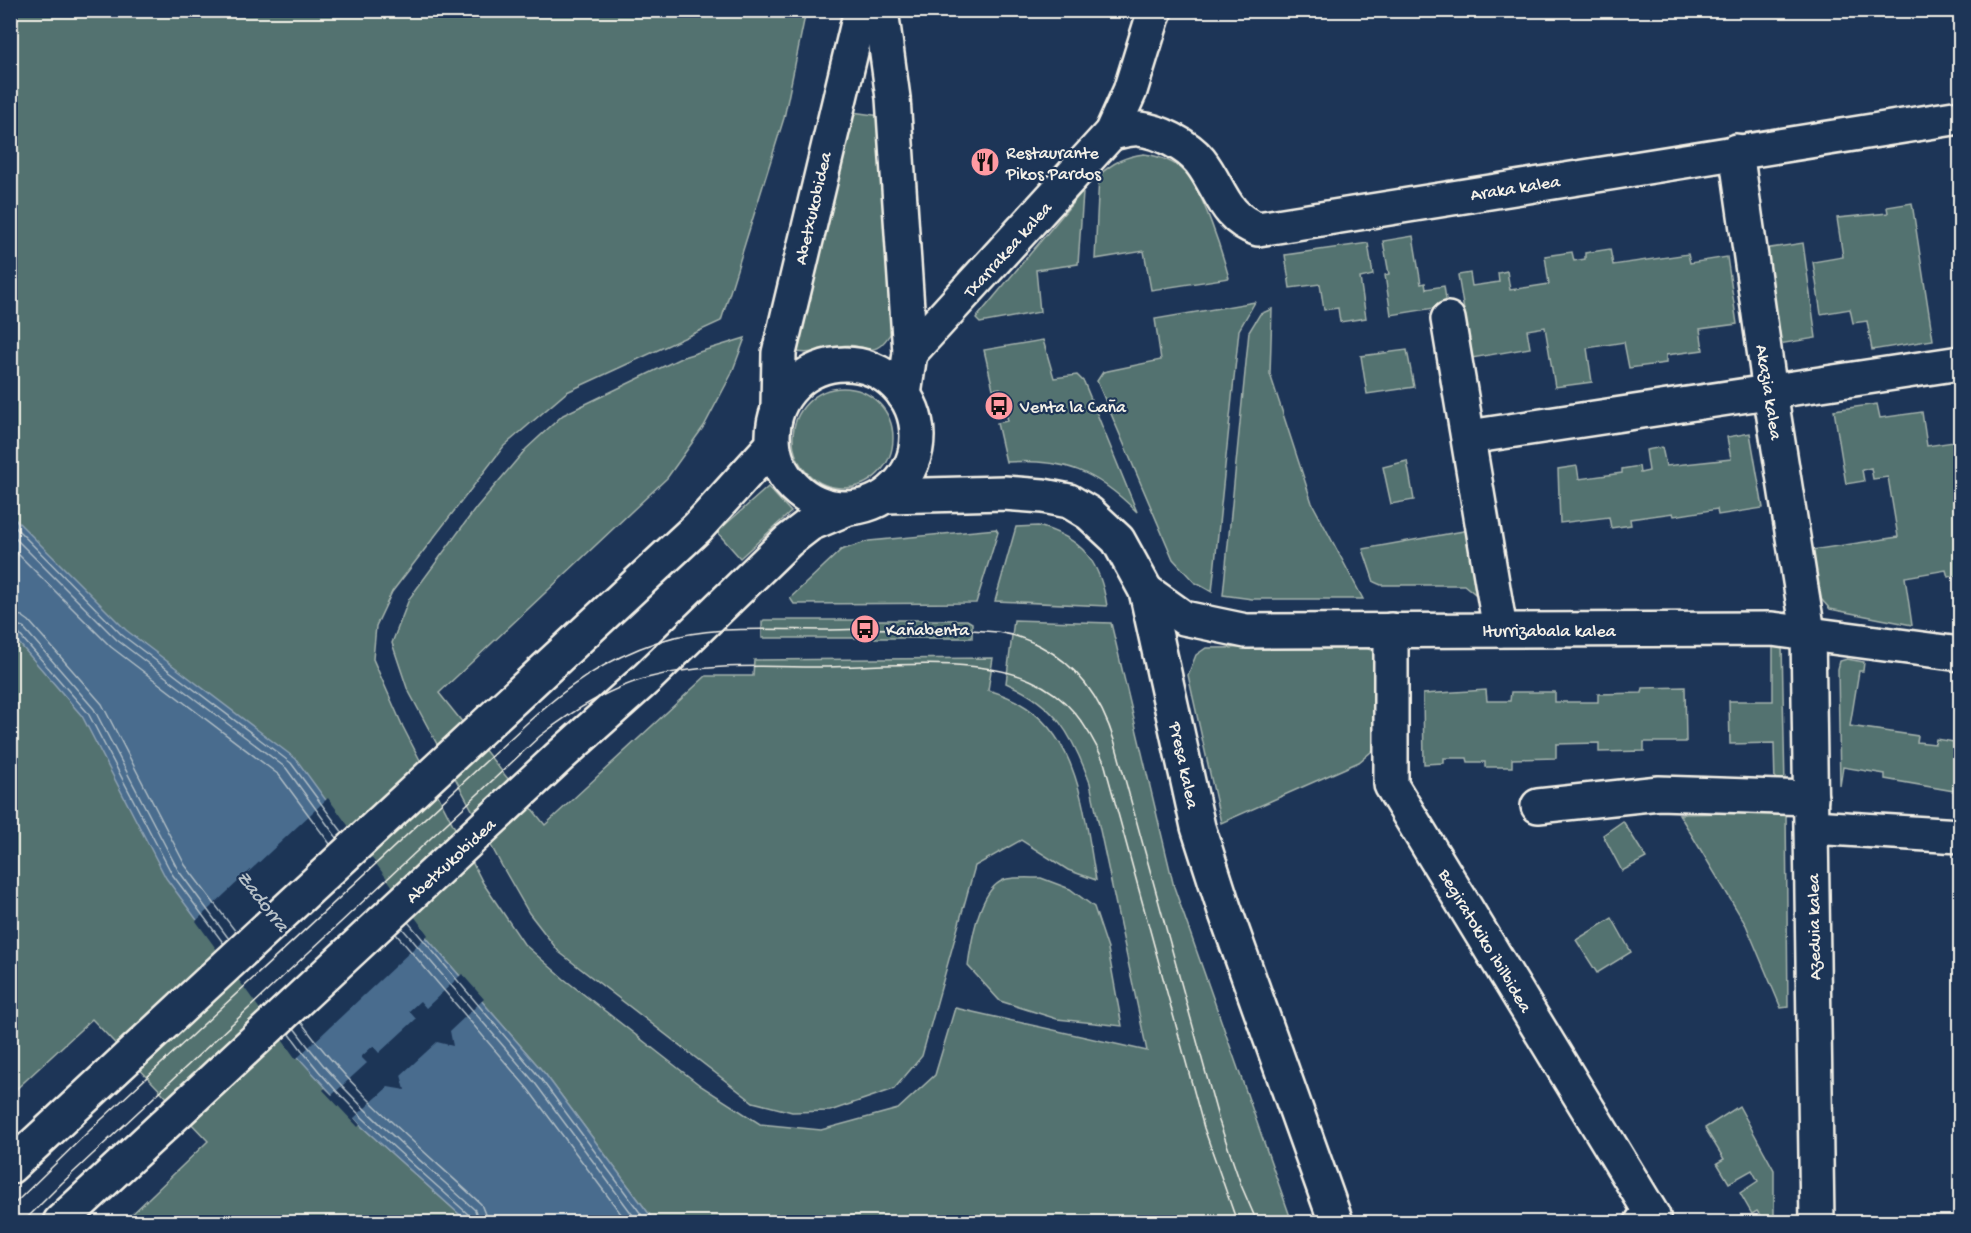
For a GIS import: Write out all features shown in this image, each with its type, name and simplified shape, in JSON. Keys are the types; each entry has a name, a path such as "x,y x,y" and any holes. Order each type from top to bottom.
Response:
{"street":[{"name":"Abetxukobidea","path":"778,408 779,353 825,151 861,10"},
{"path":"881,10 892,98 910,353 904,395"},
{"name":"Txarrakea kalea","path":"910,353 1111,133 1130,91 1155,10"},
{"name":"Araka kalea","path":"1111,133 1138,129 1172,140 1199,159 1228,208 1242,224 1258,229 1960,117"},
{"name":"Akazia kalea","path":"1736,151 1770,392 1808,632"},
{"path":"1448,319 1500,630"},
{"path":"1469,436 1960,363"},
{"path":"838,364 853,364 879,373 892,382 904,395 917,426 917,443 914,460 904,477 887,496 864,506 846,509 826,507 798,492 787,481 777,463 773,444 778,408 798,381 810,373 838,364"},
{"path":"10,1167 698,527 773,444"},
{"name":"Presa kalea","path":"887,496 1004,493 1069,501 1089,513 1118,540 1146,591 1198,827 1224,908 1336,1222"},
{"name":"Abetxukobidea","path":"60,1222 560,756 647,678 788,541 810,524 846,509"},
{"name":"Iturrizabala kalea","path":"1146,591 1184,618 1235,629 1772,629 1960,654"},
{"name":"Begiratokiko ibilbidea","path":"1391,630 1391,785 1653,1216 1642,1222"},
{"name":"Azeduia kalea","path":"1808,632 1817,1222"},
{"path":"1538,806 1659,794 1812,812 1960,836"}],"green space":[{"path":"11,11 806,11 784,118 721,321 567,392 504,446 392,592 376,626 373,659 403,727 483,883 524,944 564,979 701,1086 760,1124 821,1130 898,1109 935,1075 955,1008 1147,1051 1090,783 1069,736 1050,711 1038,701 1006,683 1014,620 1111,623 1174,887 1292,1222 655,1222 546,1075 425,936 325,1088 360,1125 468,1222 124,1222 208,1141 92,1019 11,1094"},
{"path":"852,112 881,116 895,326 887,338 875,349 849,345 813,352 797,352 799,336"},
{"path":"1144,154 1161,158 1186,173 1199,194 1211,223 1229,278 1151,290 1144,251 1095,259 1099,175 1120,161"},
{"path":"1083,193 1078,264 1036,270 1040,312 980,323 976,319 978,316"},
{"path":"1912,203 1933,340 1872,350 1867,321 1853,323 1850,309 1821,314 1813,262 1843,257 1837,218 1888,213 1887,207"},
{"path":"1413,236 1421,284 1425,283 1426,289 1444,286 1447,306 1391,315 1385,275 1389,274 1383,241"},
{"path":"1368,243 1373,275 1360,278 1366,318 1340,322 1338,308 1324,310 1320,284 1290,288 1285,255"},
{"path":"1803,243 1816,338 1779,344 1764,249"},
{"path":"1610,249 1613,265 1688,254 1690,263 1727,257 1737,324 1700,329 1703,350 1666,355 1666,363 1629,368 1624,342 1587,348 1592,382 1555,387 1545,327 1527,330 1530,348 1472,358 1458,275 1470,273 1472,286 1499,282 1498,273 1507,271 1510,290 1549,284 1545,256 1572,252 1574,261 1585,259 1585,253"},
{"path":"1255,302 1239,330 1212,592 1194,582 1173,559 1097,381 1103,372 1161,360 1155,319"},
{"path":"1272,309 1270,374 1312,503 1363,599 1252,599 1223,595 1249,332 1260,314"},
{"path":"745,338 731,375 704,426 667,478 439,693 545,825 706,676 753,676 754,660 993,658 988,690 1018,702 1041,719 1058,741 1071,765 1080,792 1096,880 1068,870 1021,840 975,866 922,1056 894,1089 830,1111 792,1112 753,1102 559,952 529,913 502,866 407,688 392,643 409,599 476,508 526,449 563,415 683,357"},
{"path":"1043,340 1054,378 1077,375 1084,382 1137,512 1107,486 1078,470 1045,463 1006,462 997,423 1008,421 1000,388 993,389 984,350"},
{"path":"1407,350 1414,387 1367,394 1361,356"},
{"path":"843,388 862,392 879,402 889,419 893,438 889,457 879,474 862,484 843,488 824,484 807,474 797,457 793,438 797,419 807,402 824,392"},
{"path":"1877,404 1880,418 1922,412 1927,446 1960,441 1960,575 1948,577 1946,570 1905,577 1912,625 1830,609 1821,599 1811,550 1898,537 1888,477 1873,479 1871,468 1862,470 1864,481 1846,484 1834,410"},
{"path":"1750,433 1763,508 1718,515 1717,509 1674,516 1673,513 1630,519 1631,525 1611,528 1609,517 1560,523 1558,469 1577,466 1579,479 1622,473 1622,469 1639,466 1640,473 1649,471 1646,450 1662,447 1666,466 1731,459 1727,437"},
{"path":"1407,461 1414,500 1391,504 1383,467"},
{"path":"768,487 791,512 740,558 717,532"},
{"path":"1038,526 1066,537 1086,554 1094,564 1099,576 1107,606 995,601 1016,527"},
{"path":"996,529 998,532 976,603 794,604 790,598 841,550 869,541"},
{"path":"1475,529 1479,597 1464,585 1381,585 1374,582 1363,549"},
{"path":"764,620 967,620 972,623 972,638 762,638"},
{"path":"1773,645 1782,645 1785,787 1775,786 1774,743 1730,744 1729,701 1773,701"},
{"path":"1365,647 1378,654 1384,741 1359,762 1221,823 1188,675 1196,655 1206,648"},
{"path":"1847,659 1864,662 1863,671 1859,671 1850,726 1918,736 1917,742 1935,744 1936,739 1960,743 1960,792 1885,779 1885,774 1843,767 1840,786 1838,669 1840,661"},
{"path":"1685,687 1686,742 1644,742 1644,751 1599,752 1599,743 1556,744 1556,758 1512,759 1512,767 1485,767 1485,762 1468,762 1467,758 1444,758 1444,763 1424,764 1423,694 1486,690 1487,701 1510,701 1511,692 1555,692 1555,702 1598,702 1598,694 1642,693 1643,688"},
{"path":"1786,812 1788,1007 1781,1008 1746,925 1679,814"},
{"path":"1623,821 1646,858 1622,871 1603,835"},
{"path":"1041,878 1070,889 1094,907 1108,949 1122,1026 1057,1019 1000,1001 968,966 978,916 983,903 997,883 1007,879"},
{"path":"1612,918 1631,952 1597,973 1576,940"},
{"path":"1739,1106 1774,1170 1774,1217 1765,1222 1757,1211 1752,1214 1740,1193 1758,1181 1752,1170 1729,1183 1717,1163 1724,1159 1705,1128"}],"water":[{"name":"Zadorra","path":"10,514 126,630 296,759 425,936 546,1075 655,1222 468,1222 360,1125 298,1057 166,878 82,716 11,634"}],"pier":[{"path":"328,798 428,935 296,1059 196,921"},
{"path":"462,974 484,999 450,1031 453,1046 437,1042 401,1075 405,1090 388,1087 354,1118 360,1125 358,1127 323,1090 325,1088 332,1095 367,1063 361,1057 373,1046 379,1053 416,1019 409,1011 420,1001 426,1008"}],"tram line":[{"path":"10,1208 88,1132 527,723 588,675 621,657 657,642 678,636 720,630 934,628 997,632 1035,643 1054,654 1078,674 1096,699 1115,743 1219,1121 1241,1185 1257,1222"},
{"path":"23,1222 540,736 577,710 618,688 669,673 737,666 828,667 904,664 984,668 1030,680 1055,694 1084,724 1104,762 1204,1128 1237,1222"}],"place":[{"name":"Restaurante Pikos Pardos","path":"985,162"},
{"name":"Venta la Caña","path":"999,406"},
{"name":"Kañabenta","path":"865,629"}]}
